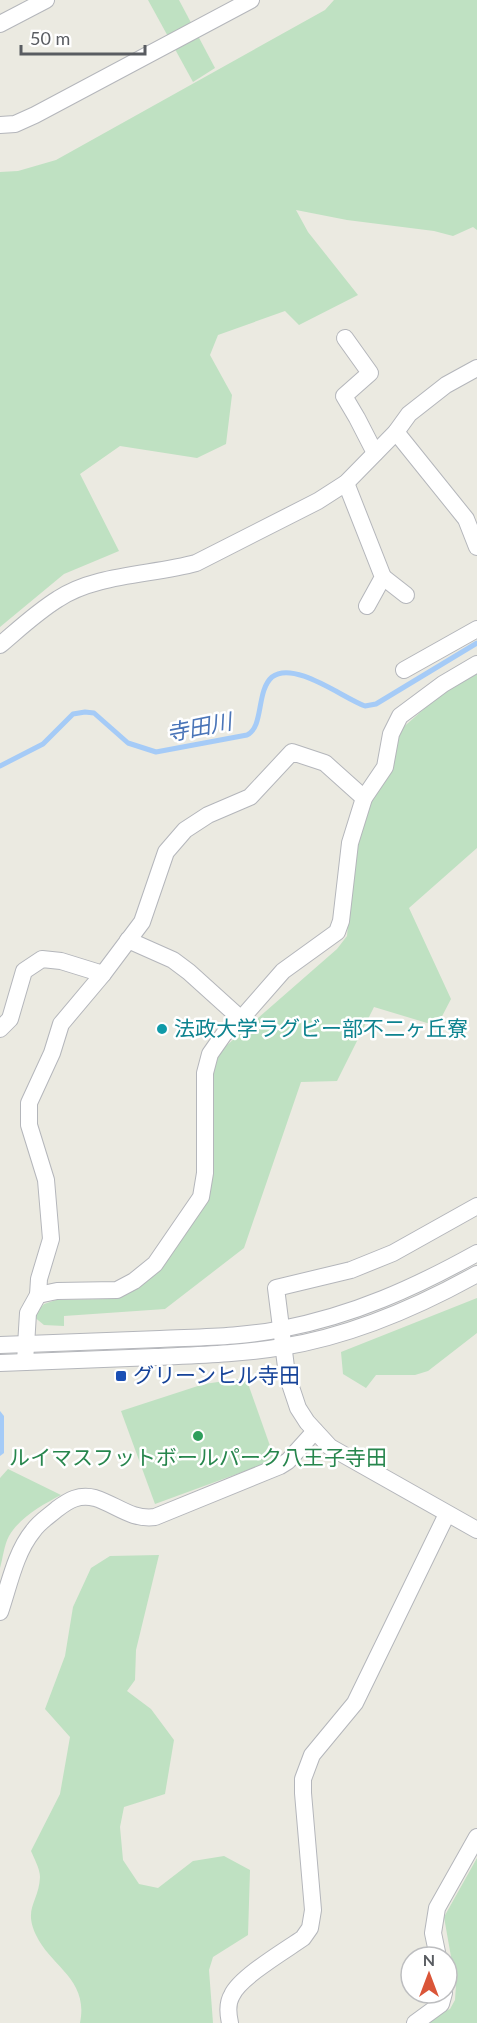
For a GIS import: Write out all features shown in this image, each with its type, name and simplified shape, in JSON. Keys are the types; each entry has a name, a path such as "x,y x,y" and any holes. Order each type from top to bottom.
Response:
{"street":[{"path":"0,24 46,0"},
{"path":"0,125 15,123 34,115 251,0"},
{"path":"345,338 370,373 344,396 375,453"},
{"path":"0,645 59,597 97,582 175,569 196,563 318,501 346,483 396,432 409,414 446,385 477,368"},
{"path":"396,432 466,519 477,547"},
{"path":"346,483 382,577 406,595"},
{"path":"367,606 382,577"},
{"path":"404,670 477,629"},
{"path":"38,1295 117,1290 134,1281 155,1264 201,1197 205,1173 205,1073 210,1054 224,1034 241,1020 283,971 337,932 341,921 350,843 364,798 385,766 391,734 400,716 443,684 477,664"},
{"path":"25,1362 24,1344 28,1313 38,1295 39,1279 51,1239 46,1180 29,1125 29,1102 52,1053 61,1024 104,974 142,922 166,852 185,830 208,814 250,797 292,752 325,763 364,798"},
{"path":"128,940 173,960 241,1020"},
{"path":"0,1029 9,1019 24,971 42,959 61,961 104,974"},
{"path":"477,1206 393,1253 351,1270 276,1288 280,1329 291,1389 298,1408 315,1431 330,1447 477,1530"},
{"path":"0,1345 222,1336 280,1329 378,1302 412,1288 477,1253"},
{"path":"0,1363 214,1355 283,1347 344,1332 389,1317 477,1274"},
{"path":"0,1612 27,1539 37,1525 66,1502 74,1498 89,1497 130,1515 155,1517 280,1466 288,1461 315,1431"},
{"path":"230,2023 231,1995 241,1983 303,1938 310,1928 313,1911 303,1793 306,1766 312,1755 355,1703 447,1514"},
{"path":"436,1945 433,1933 436,1908 477,1837"},
{"path":"415,2023 440,2005"}],"green space":[{"path":"148,0 179,0 215,68 193,82"},
{"path":"334,0 477,0 477,230 473,227 453,236 434,231 347,220 296,210 308,232 358,295 299,325 285,311 218,335 210,355 232,395 226,444 197,458 120,446 80,474 119,551 64,574 0,627 0,172 18,171 56,160 325,10"},
{"path":"477,670 477,848 409,908 451,999 437,1026 374,1007 337,1081 301,1082 244,1248 165,1309 64,1316 64,1326 44,1325 33,1316 44,1304 56,1300 107,1299 128,1293 209,1194 210,1099 216,1059 226,1046 337,949 347,936 354,852 367,805 399,731 450,686"},
{"path":"477,1298 477,1333 428,1371 415,1375 376,1375 366,1388 343,1374 341,1352"},
{"name":"ルイマスフットボールパーク八王子寺田","path":"246,1378 275,1460 155,1504 121,1411 204,1384"},
{"path":"8,1469 61,1495 32,1512 19,1523 6,1543 0,1568 0,1478"},
{"path":"159,1555 136,1650 135,1680 127,1691 151,1709 174,1740 165,1794 124,1807 120,1827 123,1860 139,1884 158,1888 193,1861 224,1856 250,1870 248,1935 213,1957 209,1970 213,2023 80,2023 79,1995 74,1984 43,1946 32,1926 31,1918 40,1877 31,1851 60,1794 70,1737 45,1709 65,1656 73,1607 91,1568 110,1556"},
{"path":"477,1858 477,2023 418,2023 450,2009 452,2005 459,2005 459,1945 449,1945 444,1917"}],"water":[{"path":"0,1411 4,1416 4,1453 0,1456"}],"waterway":[{"name":"寺田川","path":"0,766 43,744 73,714 85,712 94,713 128,743 156,752 247,735 256,725 267,683 272,677 281,673 293,673 318,682 365,706 376,704 477,643"}],"place":[{"name":"法政大学ラグビー部不二ヶ丘寮","path":"162,1029"},
{"name":"グリーンヒル寺田","path":"121,1376"},
{"name":"ルイマスフットボールパーク八王子寺田","path":"198,1436"}]}
